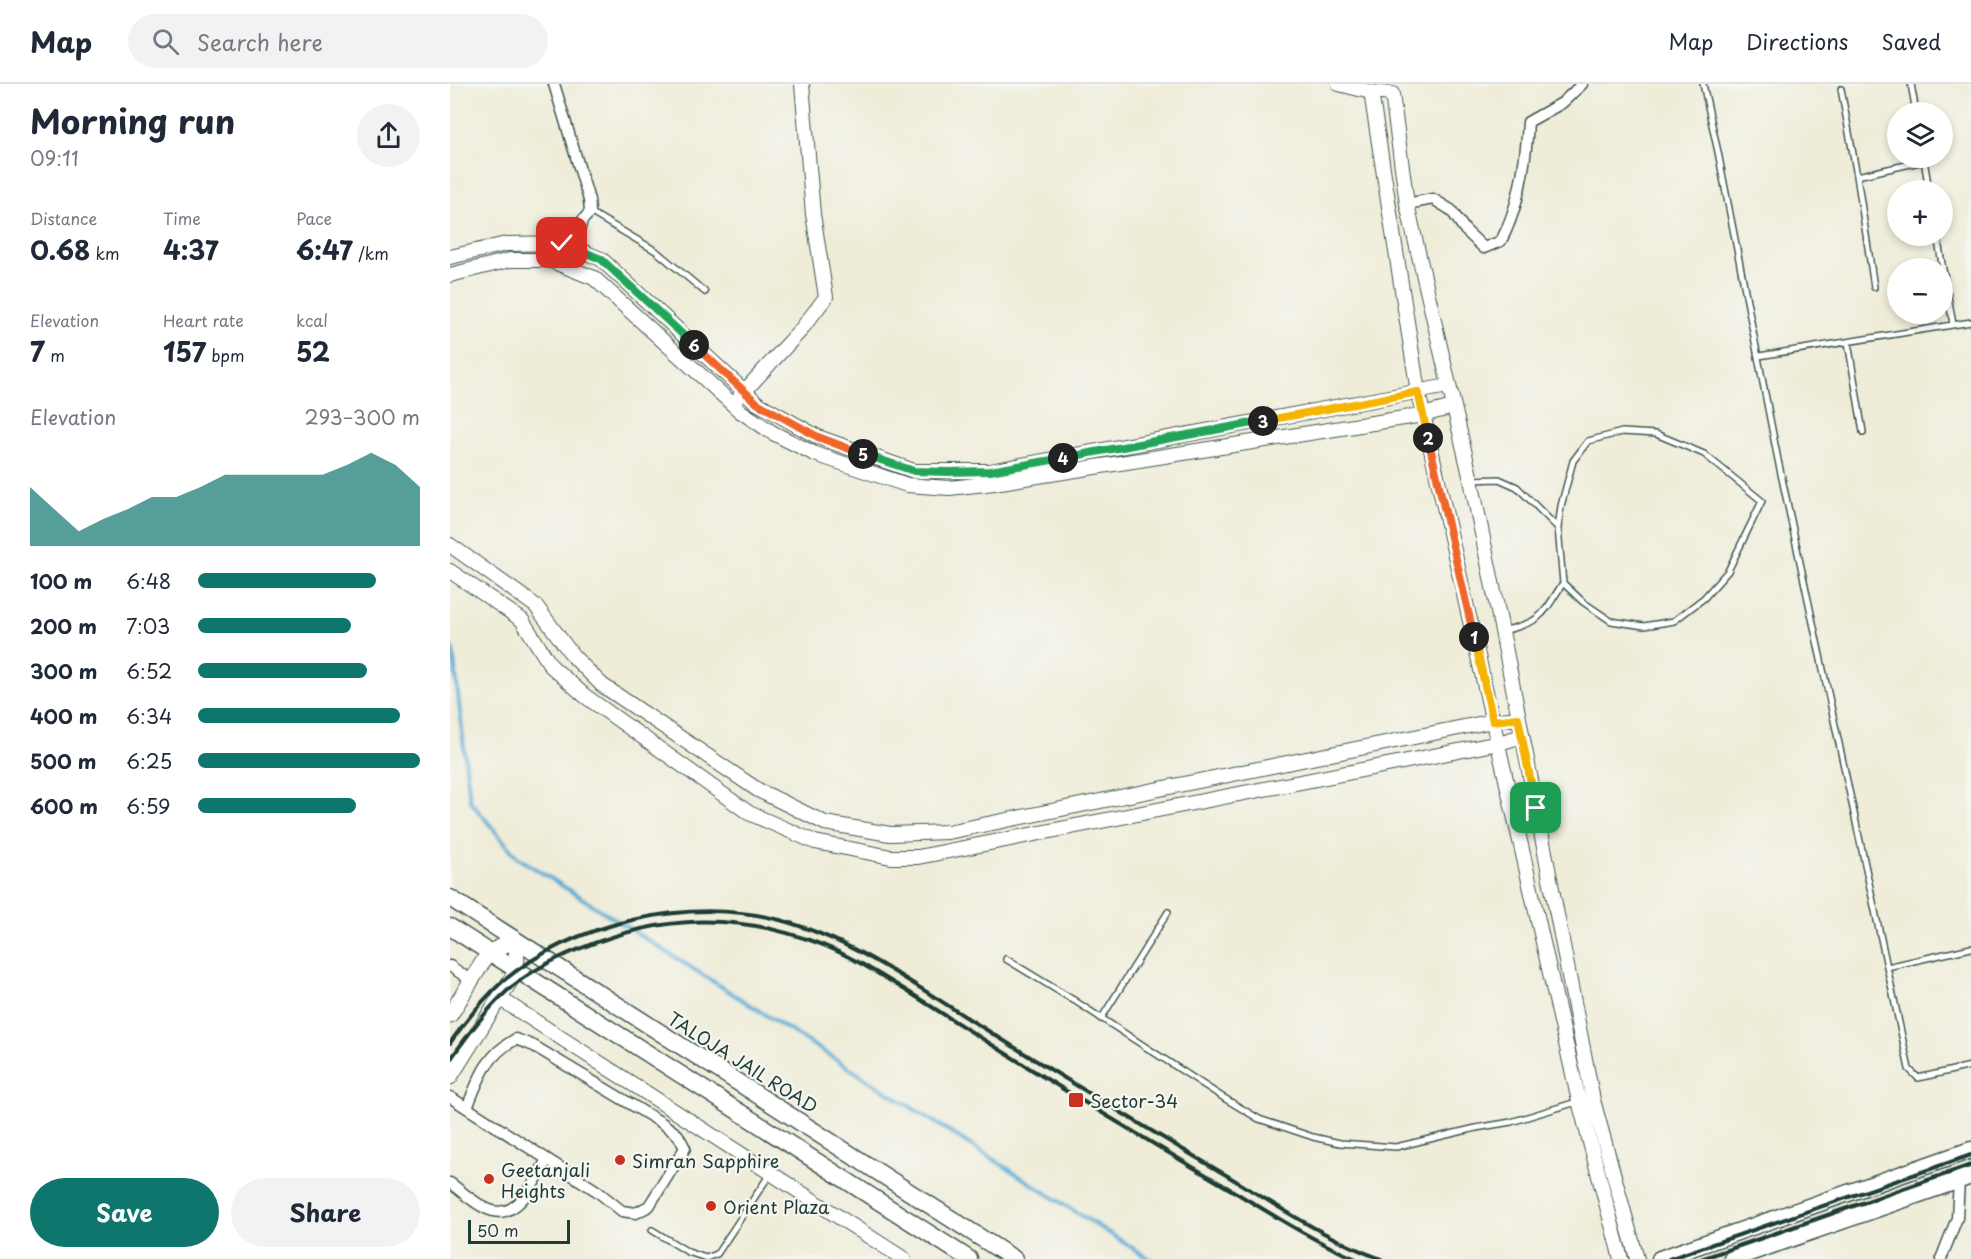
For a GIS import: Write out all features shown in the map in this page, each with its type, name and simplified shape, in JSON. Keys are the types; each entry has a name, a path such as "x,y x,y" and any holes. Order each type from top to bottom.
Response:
{"main road":[{"name":"TALOJA JAIL ROAD","path":"450,898 1014,1259"},
{"path":"450,927 969,1259"},
{"path":"450,1015 489,952 516,940 517,970 450,1077"},
{"path":"1732,1259 1751,1244 1971,1150"},
{"path":"1660,1259 1751,1244 1965,1178"}],"street":[{"path":"554,84 589,200 590,212 582,221 568,268"},
{"path":"731,403 745,391 800,331 826,297 813,214 802,84"},
{"path":"1339,84 1392,89 1407,204 1471,480 1502,631 1586,1101 1637,1259"},
{"path":"1407,204 1433,199 1451,210 1465,230 1484,248 1501,241 1510,225 1526,152 1528,122 1562,103 1582,84"},
{"path":"1370,88 1418,392 1498,744 1586,1101 1621,1259"},
{"path":"450,257 506,243 562,243 601,259 757,403 818,437 914,471 990,471 1448,386"},
{"path":"450,275 510,260 549,260 594,278 731,403 773,433 815,454 907,485 949,488 994,483 1423,415 1453,407"},
{"path":"450,546 536,606 573,656 602,685 758,790 825,823 890,834 948,832 1493,721 1518,718"},
{"path":"450,571 522,620 551,666 585,696 749,813 814,842 891,857 918,857 1498,744 1522,736"},
{"path":"450,966 472,981"},
{"path":"499,998 904,1259"},
{"path":"450,1097 466,1108 597,1191 622,1211 636,1213 649,1206 685,1148 678,1135 662,1123 534,1046 516,1039 501,1047 485,1065 466,1108"},
{"path":"450,1183 494,1212 510,1209 525,1199 547,1159"},
{"path":"1941,1259 1958,1218 1965,1178"}],"lane":[{"path":"1703,84 1778,460 1909,1069 1918,1078 1971,1066"},
{"path":"1911,84 1914,102"},
{"path":"1840,89 1857,176 1874,287"},
{"path":"1857,176 1889,168"},
{"path":"590,212 656,251 705,292"},
{"path":"1759,356 1971,322"},
{"path":"1848,342 1863,432"},
{"path":"1502,631 1527,625 1544,613 1563,583 1558,528 1561,506 1573,461 1588,441 1622,432 1656,434 1704,454 1762,501 1728,572 1704,598 1674,621 1644,626 1611,621 1582,602 1563,583"},
{"path":"1471,480 1499,479 1517,487 1558,528"},
{"path":"1101,1019 1168,912"},
{"path":"1887,967 1971,948"},
{"path":"1006,959 1075,1000 1101,1019 1259,1119 1313,1137 1340,1143 1396,1147 1511,1122 1586,1101"},
{"path":"652,1230 688,1252 706,1258 717,1254 771,1173"}],"waterway":[{"path":"450,646 453,650 470,801 517,857 1150,1259"}],"railway":[{"path":"450,1043 474,1011 502,982 531,961 563,944 598,930 671,913 709,911 745,913 780,920 831,938 878,962 1321,1232 1381,1259"},
{"path":"450,1060 484,1015 507,991 532,972 570,953 610,937 671,924 701,921 761,927 823,945 858,962 1272,1215 1356,1259"},
{"path":"1669,1259 1971,1155"},
{"path":"1701,1259 1971,1165"}],"place":[{"name":"Sector-34","path":"1076,1100"},
{"name":"Simran Sapphire","path":"620,1160"},
{"name":"Geetanjali Heights","path":"489,1179"},
{"name":"Orient Plaza","path":"711,1206"}],"route":[{"path":"562,243 601,259 757,403 818,437 914,471 990,471 1418,392 1493,721 1518,718 1536,808"}]}
